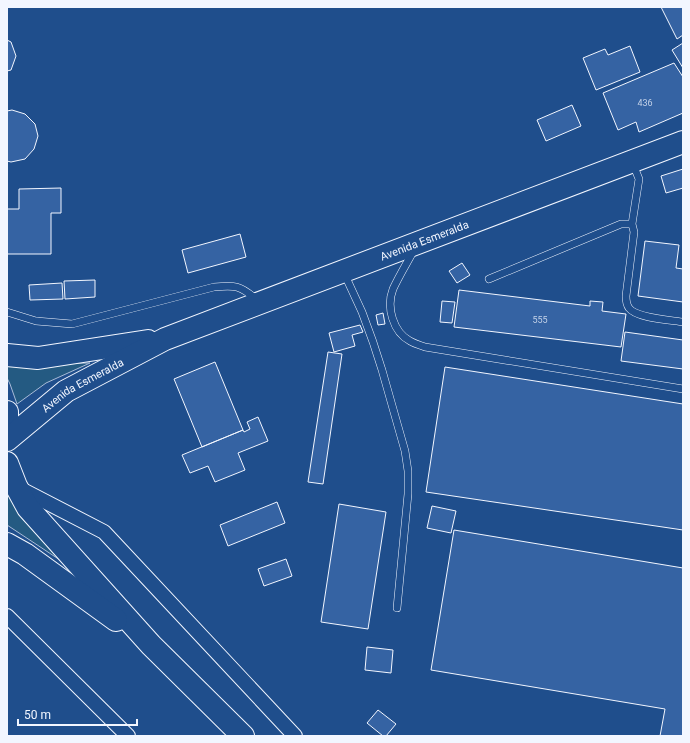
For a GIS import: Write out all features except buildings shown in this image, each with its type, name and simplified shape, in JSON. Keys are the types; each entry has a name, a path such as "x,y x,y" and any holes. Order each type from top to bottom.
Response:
{"main road":[{"name":"Avenida Esmeralda","path":"7,440 66,391 165,339 683,142"},
{"name":"Avenida Esmeralda","path":"7,355 38,358 165,339"},
{"path":"7,412 7,422"},
{"path":"7,463 16,486 28,508 151,645 243,736"},
{"path":"7,544 25,554 151,645"}],"street":[{"path":"16,486 104,532 295,736"},
{"path":"7,616 128,736"}],"lane":[{"path":"632,162 640,179 632,224 634,232 626,296 627,304 629,309 641,315 683,322"},
{"path":"489,279 621,224 632,224"},
{"path":"418,243 393,290 390,304 392,318 399,332 409,341 425,347 683,389"},
{"path":"343,271 362,312 373,342 405,451 408,471 408,494 397,608"},
{"path":"7,312 36,321 72,324 214,287 232,286 245,290 260,302"}],"shaded area":[{"path":"90,363 46,383 17,404 7,378 7,364"},
{"path":"7,491 20,516 60,560 7,525"}]}
